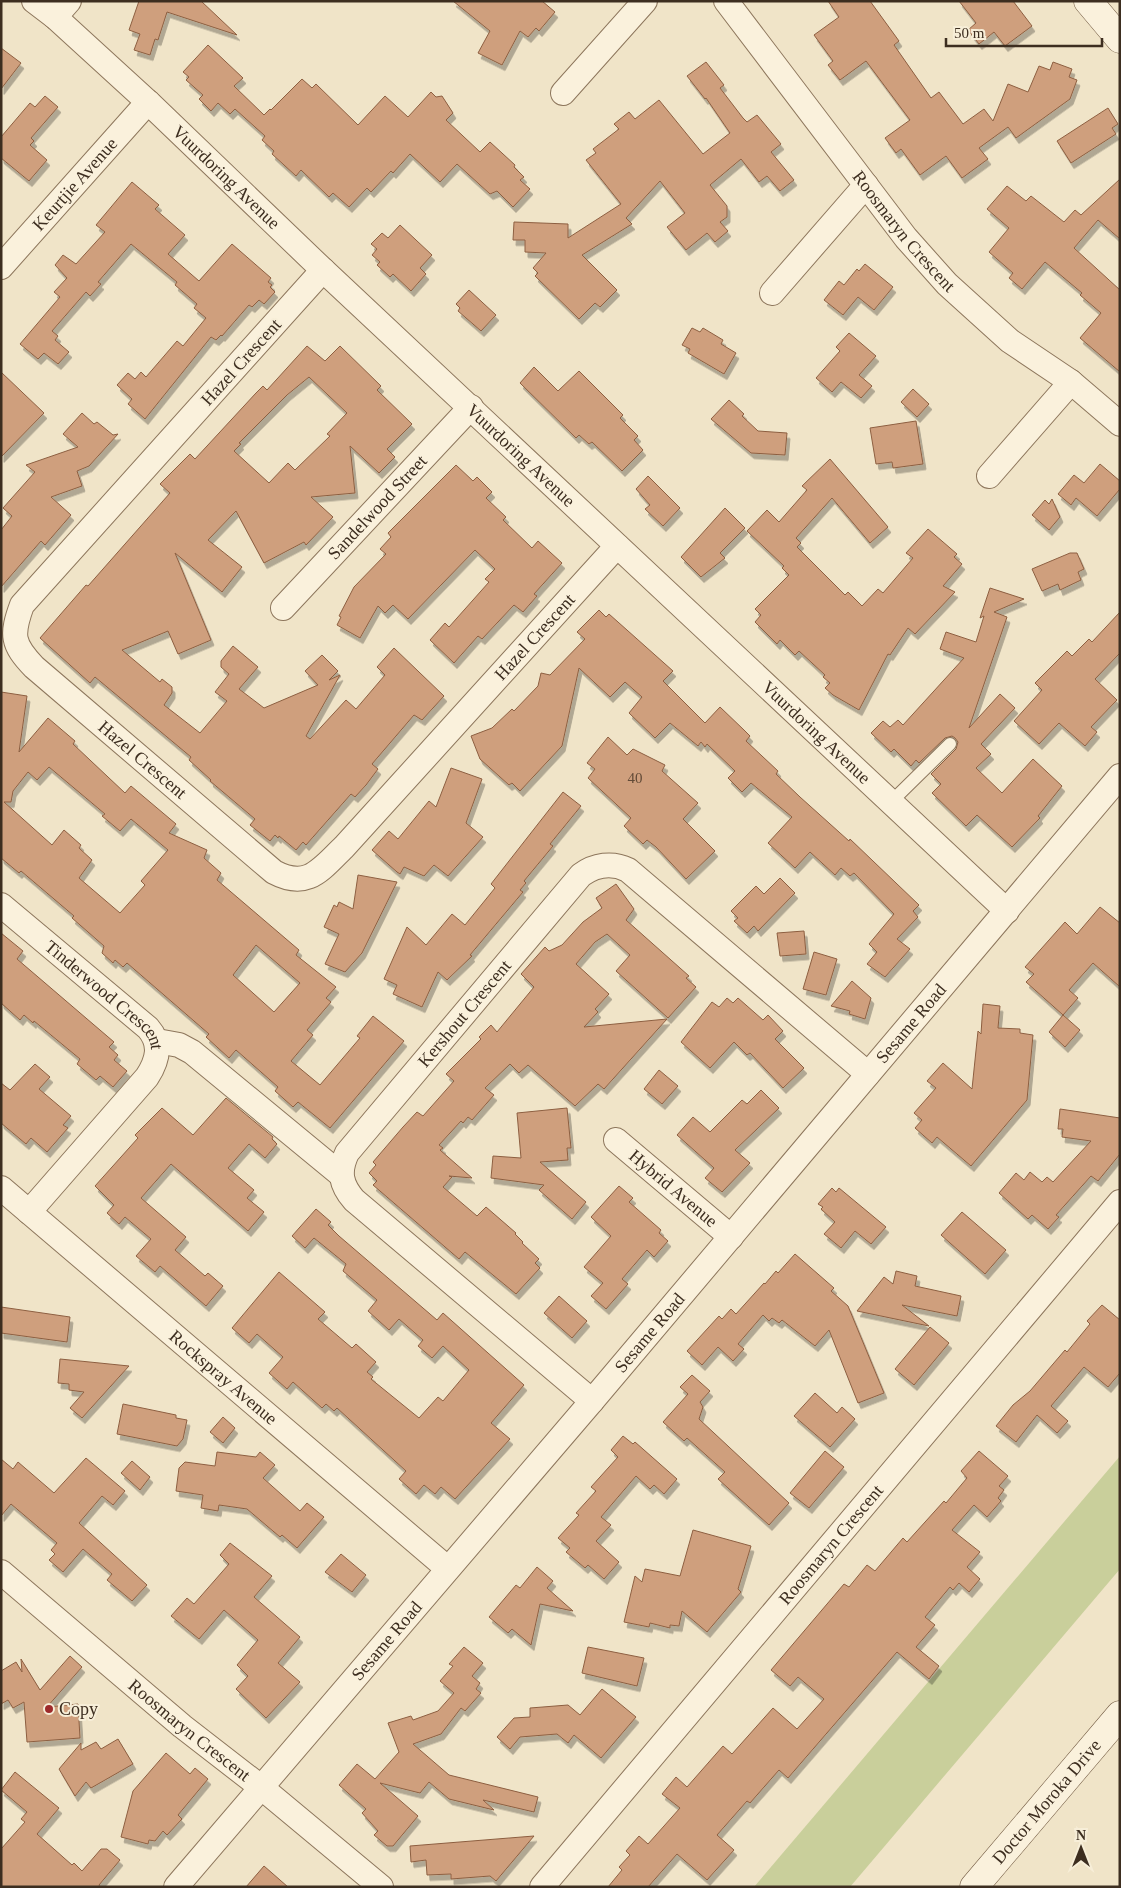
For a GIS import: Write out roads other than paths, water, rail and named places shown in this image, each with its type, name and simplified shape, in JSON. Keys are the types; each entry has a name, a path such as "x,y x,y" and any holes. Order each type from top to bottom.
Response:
{"main road":[{"path":"1088,1 1120,39"},
{"name":"Doctor Moroka Drive","path":"974,1887 1120,1715"}],"street":[{"name":"Vuurdoring Avenue","path":"34,1 62,9 148,102 323,270 1006,912"},
{"path":"563,93 645,1"},
{"name":"Roosmaryn Crescent","path":"726,1 906,238 947,284 1010,341 1071,382 1120,424"},
{"name":"Keurtjie Avenue","path":"1,267 148,102"},
{"path":"772,293 866,185"},
{"name":"Hazel Crescent","path":"323,270 22,605 14,632 15,642 21,653 34,667 274,872 290,879 302,879 318,873 344,847 618,546"},
{"path":"989,476 1071,382"},
{"name":"Sandelwood Street","path":"283,608 470,407"},
{"name":"Sesame Road","path":"176,1887 447,1568 592,1401 1120,776"},
{"name":"Kershout Crescent","path":"340,1174 347,1153 581,875 595,867 619,865 628,870 868,1074"},
{"name":"Tinderwood Crescent","path":"1,905 148,1028 157,1041 156,1059 147,1077 29,1212"},
{"path":"157,1041 179,1045 192,1052 340,1174 343,1184 354,1200 592,1401"},
{"name":"Hybrid Avenue","path":"616,1140 730,1237"},
{"name":"Rockspray Avenue","path":"1,1188 447,1568"},
{"name":"Roosmaryn Crescent","path":"542,1887 1120,1202"},
{"name":"Roosmaryn Crescent","path":"1,1572 182,1726 262,1788 381,1887"}],"lane":[{"path":"890,803 950,744"}],"place":[{"name":"Copy","path":"49,1709"}]}
